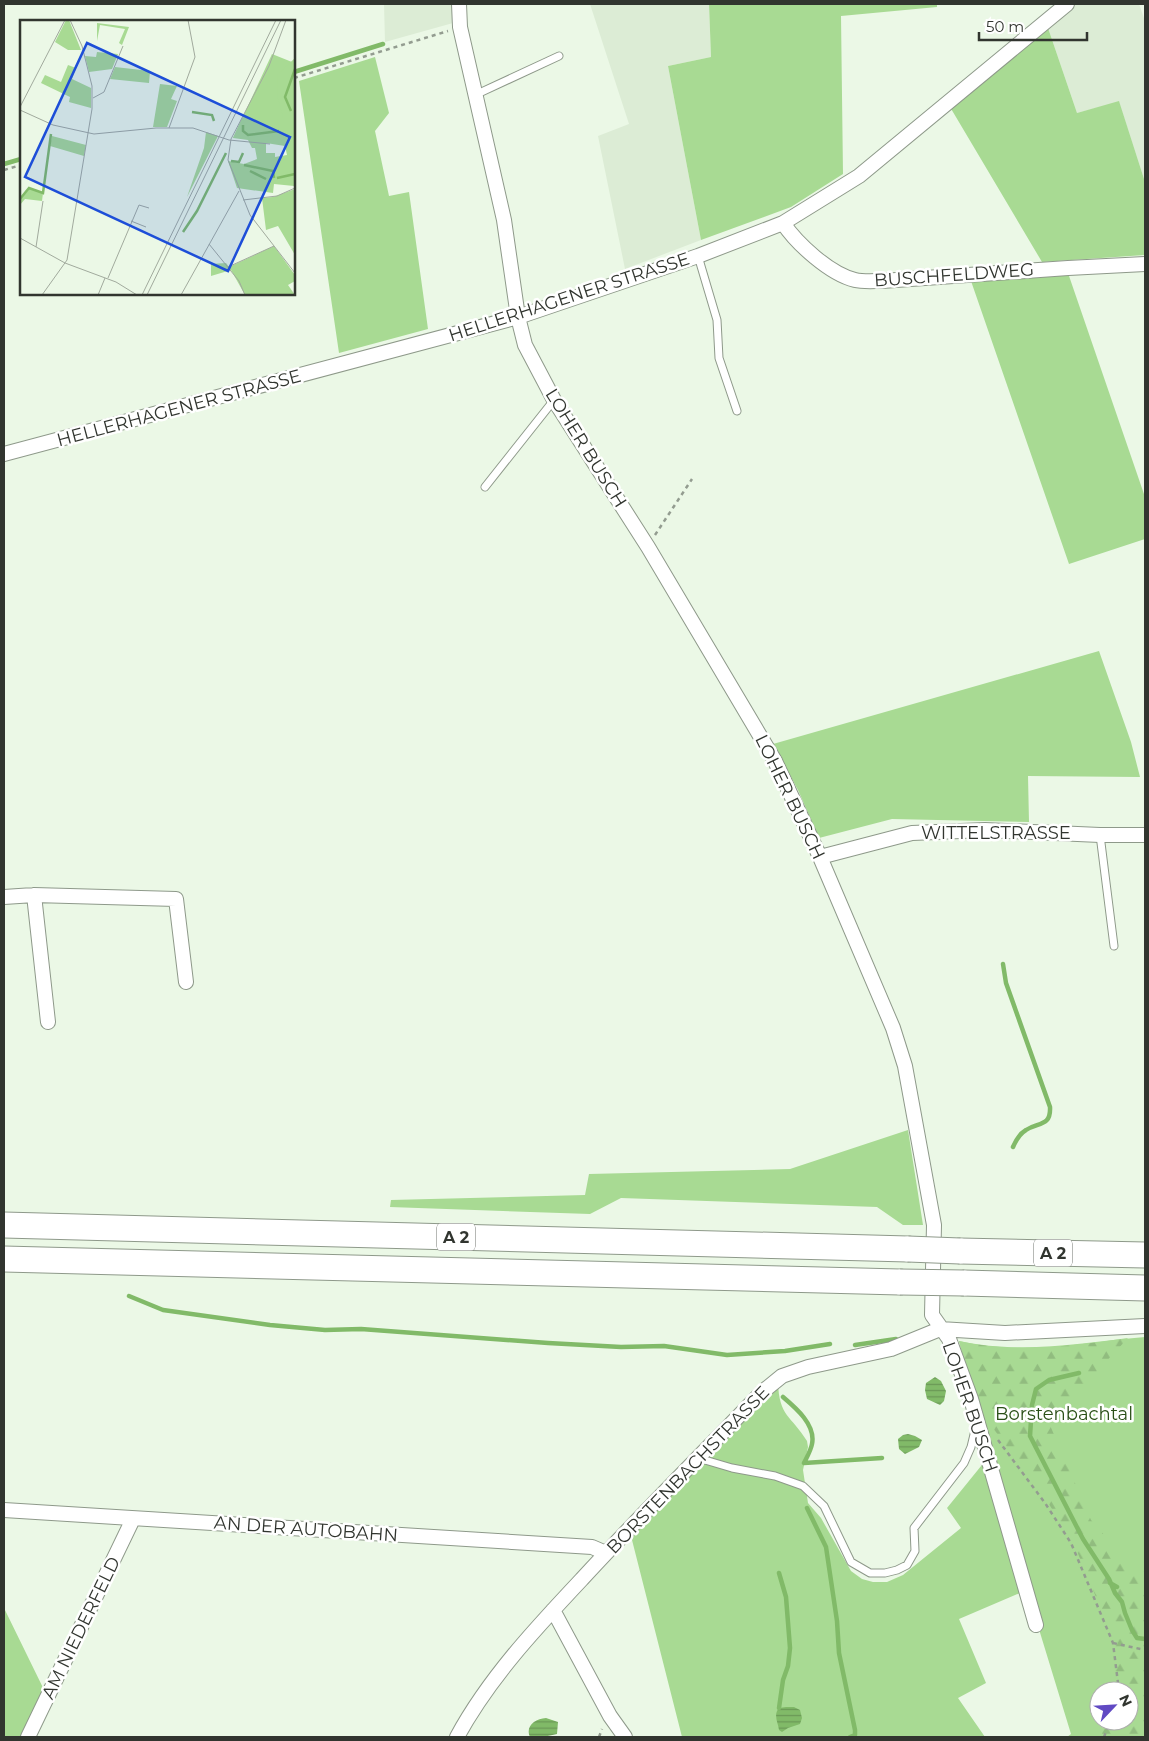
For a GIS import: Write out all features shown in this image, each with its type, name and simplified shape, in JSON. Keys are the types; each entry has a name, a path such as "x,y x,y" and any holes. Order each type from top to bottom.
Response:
{"highway":[{"name":"A 2","path":"4,1225 1145,1255"},
{"name":"A 2","path":"4,1259 1145,1288"}],"street":[{"name":"LOHER BUSCH","path":"460,4 460,27 504,220 518,317 525,345 554,400 648,546 774,761 820,857 893,1028 905,1066 934,1225 932,1315 940,1329 949,1339 977,1422 1036,1625"},
{"name":"HELLERHAGENER STRASSE","path":"4,454 518,317 698,256 783,223 859,176 1067,4"},
{"name":"BUSCHFELDWEG","path":"783,223 791,235 824,264 855,280 882,281 1145,264"},
{"name":"WITTELSTRASSE","path":"820,857 912,833 985,830 1145,835"},
{"path":"4,897 34,895 176,899 186,982"},
{"path":"34,895 48,1022"},
{"name":"BORSTENBACHSTRASSE","path":"457,1737 470,1712 505,1666 553,1610 761,1393 782,1376 808,1367 891,1348 940,1329 1005,1333 1145,1326"},
{"name":"AN DER AUTOBAHN","path":"4,1510 592,1547 606,1553"},
{"name":"AM NIEDERFELD","path":"31,1736 134,1519"},
{"path":"553,1610 610,1716 624,1737"}],"lane":[{"path":"475,95 559,56"},
{"path":"698,256 717,320 719,358 737,411"},
{"path":"485,487 554,400"},
{"path":"1100,835 1114,946"},
{"path":"698,1458 732,1468 775,1476 803,1486 824,1506 851,1562 870,1573 885,1573 906,1565 915,1551 914,1528 964,1463 971,1447 977,1422"}],"path":[{"path":"295,78 460,27"},
{"path":"4,170 20,165"},
{"path":"648,546 692,479"},
{"path":"996,1436 1045,1503 1071,1543 1113,1643 1118,1681"},
{"path":"1113,1643 1145,1650"}],"shaded area":[{"path":"384,4 454,4 453,23 385,42"},
{"path":"590,4 709,4 711,57 668,66 701,240 625,269 598,136 629,124"},
{"path":"1071,4 1139,4 1145,21 1145,182 1119,102 1077,113 1047,25"},
{"path":"935,1377 941,1381 946,1391 944,1401 940,1405 927,1399 925,1390 926,1383"},
{"path":"908,1434 922,1440 919,1447 905,1454 899,1449 898,1439"},
{"path":"794,1707 800,1710 802,1718 800,1724 782,1732 779,1730 776,1713 779,1708"},
{"path":"546,1718 558,1722 557,1734 530,1737 530,1726 538,1720"}],"green space":[{"path":"709,4 937,4 937,7 841,16 843,174 791,207 701,240 668,66 711,57"},
{"path":"1047,25 1077,113 1119,101 1145,182 1145,255 1042,262 950,107"},
{"path":"375,57 389,113 375,131 389,196 409,192 428,329 339,353 299,81"},
{"path":"1068,273 1145,497 1145,539 1069,564 971,281"},
{"path":"1099,651 1131,742 1140,777 1028,776 1029,822 892,819 819,838 798,790 773,744"},
{"path":"908,1130 923,1225 903,1225 877,1207 621,1198 590,1214 390,1207 391,1200 585,1195 589,1174 790,1169"},
{"path":"1145,1337 1145,1737 1067,1737 1071,1734 1027,1590 959,1619 986,1683 958,1698 985,1737 682,1737 632,1540 620,1531 778,1382 783,1409 807,1441 808,1447 803,1470 808,1503 821,1518 851,1571 862,1579 873,1582 887,1582 903,1575 961,1528 947,1508 990,1455 959,1341 1006,1347 1075,1344"},
{"name":"Borstenbachtal","path":"1128,1338 1049,1423 1091,1520 1134,1569 1145,1572 1145,1737 1097,1737 1100,1731 1139,1731 1139,1681 1115,1681 1113,1638 1074,1544 1047,1501 990,1424 972,1391 959,1341 980,1345 1022,1348 1086,1344"},
{"path":"4,1608 49,1700 31,1737 4,1737"}],"waterway":[{"path":"295,72 383,44"},
{"path":"4,164 20,159"},
{"path":"1003,964 1006,983 1050,1107 1050,1113 1046,1121 1024,1132 1018,1137 1013,1147"},
{"path":"129,1296 163,1310 270,1325 325,1330 361,1329 621,1347 664,1346 727,1355 785,1351 830,1344"},
{"path":"855,1345 896,1339"},
{"path":"1079,1373 1049,1380 1036,1389 1032,1405 1030,1436 1083,1539 1122,1602 1132,1630 1137,1638 1145,1639"},
{"path":"783,1397 794,1406 811,1430 812,1444 804,1463 882,1458"},
{"path":"807,1508 826,1547 837,1621 839,1653 855,1730 855,1735 850,1737"},
{"path":"779,1573 786,1597 790,1648 779,1708"},
{"path":"1110,1583 1117,1587"}]}
